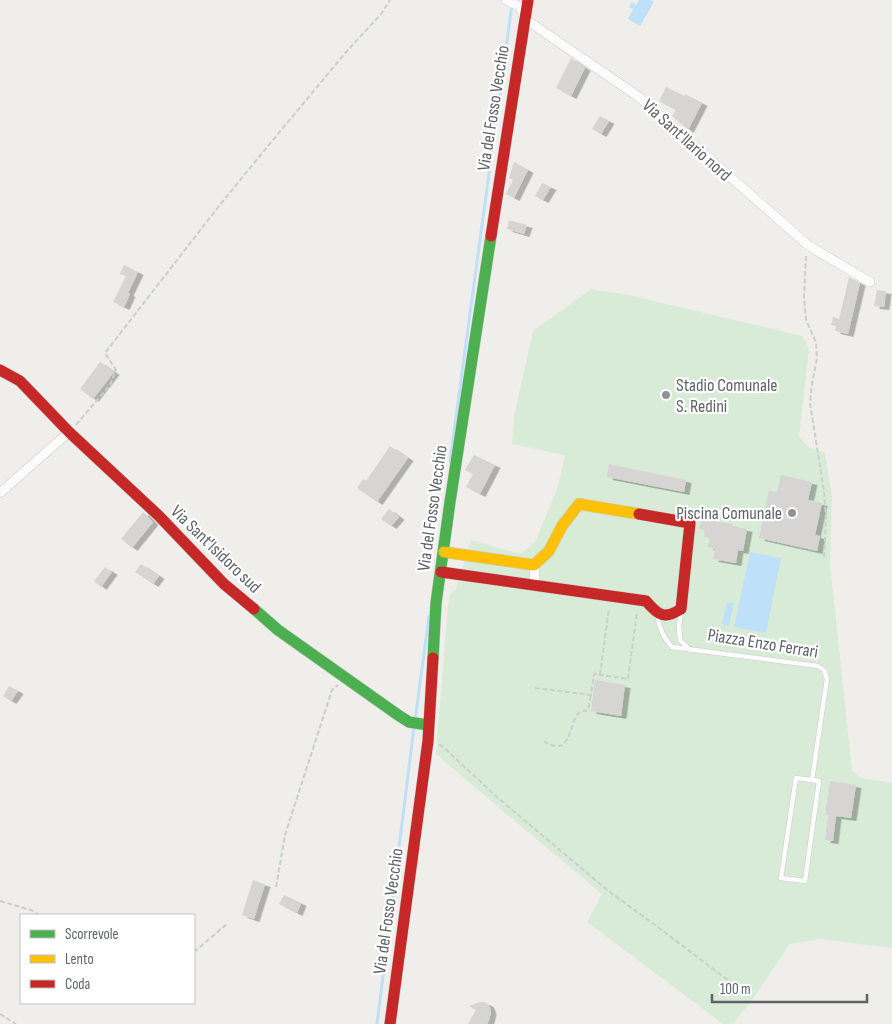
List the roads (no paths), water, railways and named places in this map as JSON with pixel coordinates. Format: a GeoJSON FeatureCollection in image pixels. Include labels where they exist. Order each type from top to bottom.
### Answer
{"type":"FeatureCollection","features":[{"type":"Feature","properties":{"kind":"street"},"geometry":{"type":"LineString","coordinates":[[506,0],[524,4]]}},
{"type":"Feature","properties":{"kind":"street","name":"Via del Fosso Vecchio"},"geometry":{"type":"LineString","coordinates":[[390,1024],[428,741],[419,724],[450,502],[525,19],[524,4]]}},
{"type":"Feature","properties":{"kind":"street","name":"Via Sant'Ilario nord"},"geometry":{"type":"LineString","coordinates":[[525,19],[638,97],[809,246],[870,282]]}},
{"type":"Feature","properties":{"kind":"street","name":"Via Sant'Isidoro sud"},"geometry":{"type":"LineString","coordinates":[[0,370],[20,381],[69,432],[159,516],[224,584],[278,630],[347,677],[398,715],[419,724]]}},
{"type":"Feature","properties":{"kind":"street"},"geometry":{"type":"LineString","coordinates":[[0,493],[69,432]]}},
{"type":"Feature","properties":{"kind":"street","name":"Piazza Enzo Ferrari"},"geometry":{"type":"LineString","coordinates":[[534,565],[549,551],[562,526],[580,504],[690,523],[681,609]]}},
{"type":"Feature","properties":{"kind":"street"},"geometry":{"type":"LineString","coordinates":[[444,552],[534,565],[535,584]]}},
{"type":"Feature","properties":{"kind":"street"},"geometry":{"type":"LineString","coordinates":[[441,572],[646,601],[656,612],[665,616],[675,614],[681,609]]}},
{"type":"Feature","properties":{"kind":"lane","name":"Piazza Enzo Ferrari"},"geometry":{"type":"LineString","coordinates":[[681,609],[678,626],[680,640],[690,650],[818,666],[824,670],[827,679],[812,780]]}},
{"type":"Feature","properties":{"kind":"lane"},"geometry":{"type":"LineString","coordinates":[[656,612],[666,642],[672,647],[690,650]]}},
{"type":"Feature","properties":{"kind":"lane","name":"Piazza Enzo Ferrari"},"geometry":{"type":"LineString","coordinates":[[796,778],[812,780],[819,781],[805,881],[781,878],[796,778]]}},
{"type":"Feature","properties":{"kind":"water"},"geometry":{"type":"Polygon","coordinates":[[[639,0],[651,0],[654,2],[640,26],[628,19],[633,9],[629,7],[632,2],[636,5],[639,0]]]}},
{"type":"Feature","properties":{"kind":"water"},"geometry":{"type":"Polygon","coordinates":[[[750,552],[781,558],[766,633],[734,627],[750,552]]]}},
{"type":"Feature","properties":{"kind":"water"},"geometry":{"type":"Polygon","coordinates":[[[727,602],[734,603],[729,626],[722,624],[727,602]]]}},
{"type":"Feature","properties":{"kind":"waterway"},"geometry":{"type":"LineString","coordinates":[[450,461],[512,4]]}},
{"type":"Feature","properties":{"kind":"waterway"},"geometry":{"type":"LineString","coordinates":[[415,721],[429,616]]}},
{"type":"Feature","properties":{"kind":"waterway"},"geometry":{"type":"LineString","coordinates":[[377,1024],[414,727]]}},
{"type":"Feature","properties":{"kind":"place","name":"Stadio Comunale S. Redini"},"geometry":{"type":"Point","coordinates":[666,395]}},
{"type":"Feature","properties":{"kind":"place","name":"Piscina Comunale"},"geometry":{"type":"Point","coordinates":[792,513]}}]}
